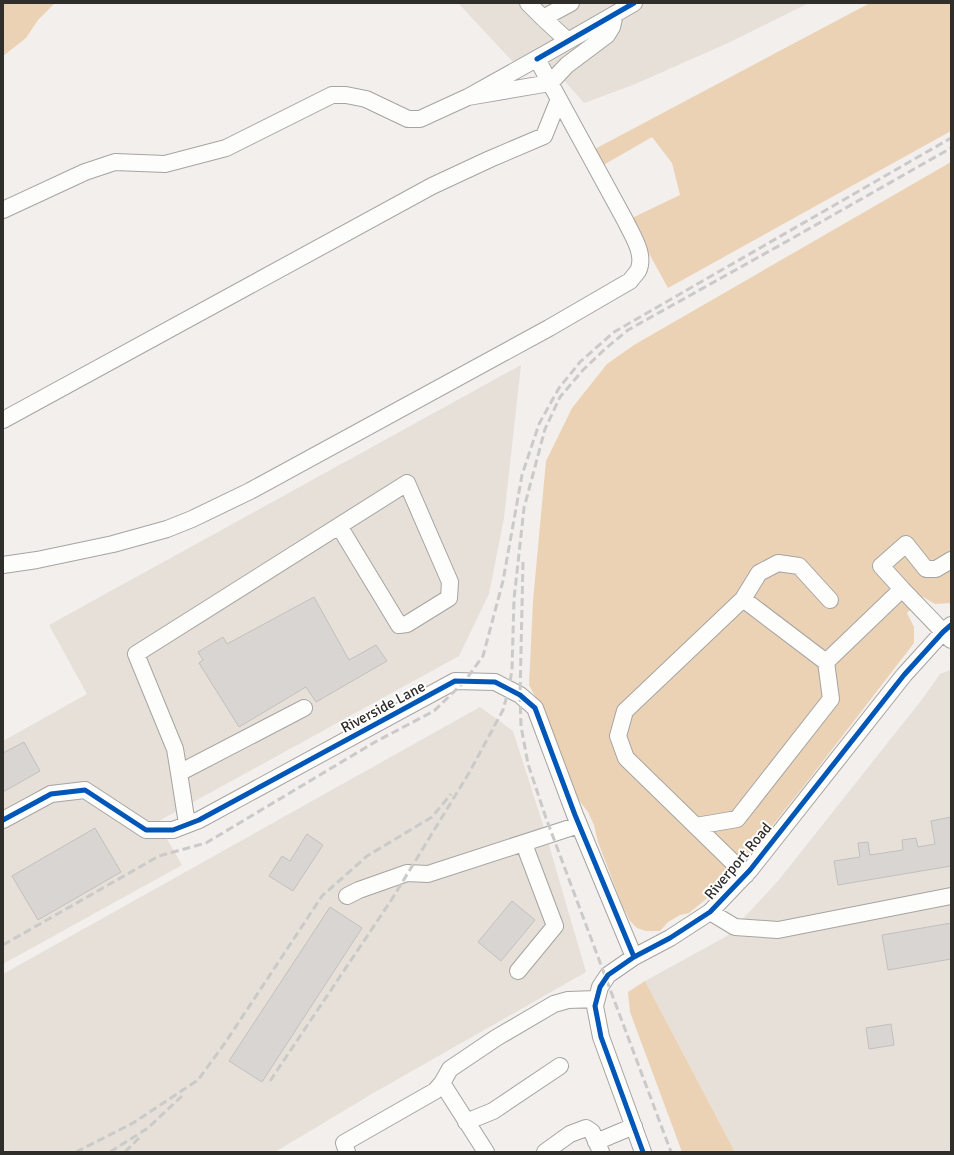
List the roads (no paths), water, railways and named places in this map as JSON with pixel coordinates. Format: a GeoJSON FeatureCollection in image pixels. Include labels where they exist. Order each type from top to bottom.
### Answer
{"type":"FeatureCollection","features":[{"type":"Feature","properties":{"kind":"street"},"geometry":{"type":"LineString","coordinates":[[528,3],[568,41]]}},
{"type":"Feature","properties":{"kind":"street"},"geometry":{"type":"LineString","coordinates":[[543,18],[571,3]]}},
{"type":"Feature","properties":{"kind":"street"},"geometry":{"type":"LineString","coordinates":[[3,210],[85,172],[115,162],[165,164],[226,148],[332,94],[366,99],[408,119],[420,119],[468,97],[634,3]]}},
{"type":"Feature","properties":{"kind":"street"},"geometry":{"type":"LineString","coordinates":[[468,97],[550,83],[567,65],[607,35],[612,27],[615,14]]}},
{"type":"Feature","properties":{"kind":"street"},"geometry":{"type":"LineString","coordinates":[[3,565],[37,560],[113,544],[167,529],[192,519],[250,490],[528,339],[630,281],[638,270],[640,258],[638,248],[626,222],[536,59]]}},
{"type":"Feature","properties":{"kind":"street"},"geometry":{"type":"LineString","coordinates":[[3,420],[432,186],[544,136],[559,99]]}},
{"type":"Feature","properties":{"kind":"street"},"geometry":{"type":"LineString","coordinates":[[187,824],[175,749],[136,654],[407,483],[450,582],[449,598],[407,624],[399,624],[339,526]]}},
{"type":"Feature","properties":{"kind":"street"},"geometry":{"type":"LineString","coordinates":[[948,632],[902,589],[881,566],[906,544],[926,569],[936,570],[951,560]]}},
{"type":"Feature","properties":{"kind":"street"},"geometry":{"type":"LineString","coordinates":[[746,875],[626,758],[618,736],[625,711],[743,599],[759,573],[778,563],[799,566],[830,600]]}},
{"type":"Feature","properties":{"kind":"street"},"geometry":{"type":"LineString","coordinates":[[826,662],[902,589]]}},
{"type":"Feature","properties":{"kind":"street"},"geometry":{"type":"LineString","coordinates":[[696,826],[737,818],[831,699],[826,662],[743,599]]}},
{"type":"Feature","properties":{"kind":"street","name":"Riverport Road"},"geometry":{"type":"LineString","coordinates":[[643,1152],[601,1037],[595,1006],[600,987],[606,977],[634,957],[670,938],[710,912],[746,875],[904,675],[948,632]]}},
{"type":"Feature","properties":{"kind":"street","name":"Riverside Lane"},"geometry":{"type":"LineString","coordinates":[[3,820],[51,794],[85,790],[146,830],[173,830],[199,820],[455,681],[495,682],[520,696],[535,708],[579,825],[634,957]]}},
{"type":"Feature","properties":{"kind":"street"},"geometry":{"type":"LineString","coordinates":[[179,773],[304,708]]}},
{"type":"Feature","properties":{"kind":"street"},"geometry":{"type":"LineString","coordinates":[[348,896],[359,890],[408,873],[428,874],[579,825]]}},
{"type":"Feature","properties":{"kind":"street"},"geometry":{"type":"LineString","coordinates":[[518,970],[555,926],[524,844]]}},
{"type":"Feature","properties":{"kind":"street"},"geometry":{"type":"LineString","coordinates":[[710,912],[735,927],[778,930],[951,896]]}},
{"type":"Feature","properties":{"kind":"street"},"geometry":{"type":"LineString","coordinates":[[347,1152],[344,1143],[435,1091],[442,1083],[450,1069],[496,1038],[554,1004],[568,1000],[597,999]]}},
{"type":"Feature","properties":{"kind":"street"},"geometry":{"type":"LineString","coordinates":[[466,1122],[493,1111],[560,1066]]}},
{"type":"Feature","properties":{"kind":"street"},"geometry":{"type":"LineString","coordinates":[[442,1083],[486,1152]]}},
{"type":"Feature","properties":{"kind":"street"},"geometry":{"type":"LineString","coordinates":[[545,1152],[570,1134],[586,1128],[592,1132],[599,1147],[634,1126]]}},
{"type":"Feature","properties":{"kind":"railway"},"geometry":{"type":"LineString","coordinates":[[3,945],[159,856],[206,843],[375,742],[434,711],[465,681],[483,656],[503,581],[522,475],[539,424],[559,388],[580,362],[614,332],[951,138]]}},
{"type":"Feature","properties":{"kind":"railway"},"geometry":{"type":"LineString","coordinates":[[270,1081],[392,899],[469,773],[503,710],[512,670],[514,599],[524,508],[545,429],[560,397],[583,370],[628,330],[951,148]]}},
{"type":"Feature","properties":{"kind":"railway"},"geometry":{"type":"LineString","coordinates":[[523,562],[520,695],[521,726],[528,764],[546,818],[671,1152]]}},
{"type":"Feature","properties":{"kind":"railway"},"geometry":{"type":"LineString","coordinates":[[76,1152],[133,1123],[198,1080],[225,1043],[322,896],[367,856],[432,817],[451,794]]}},
{"type":"Feature","properties":{"kind":"railway"},"geometry":{"type":"LineString","coordinates":[[110,1152],[148,1128],[182,1096]]}},
{"type":"Feature","properties":{"kind":"railway"},"geometry":{"type":"LineString","coordinates":[[125,1152],[139,1138]]}}]}
